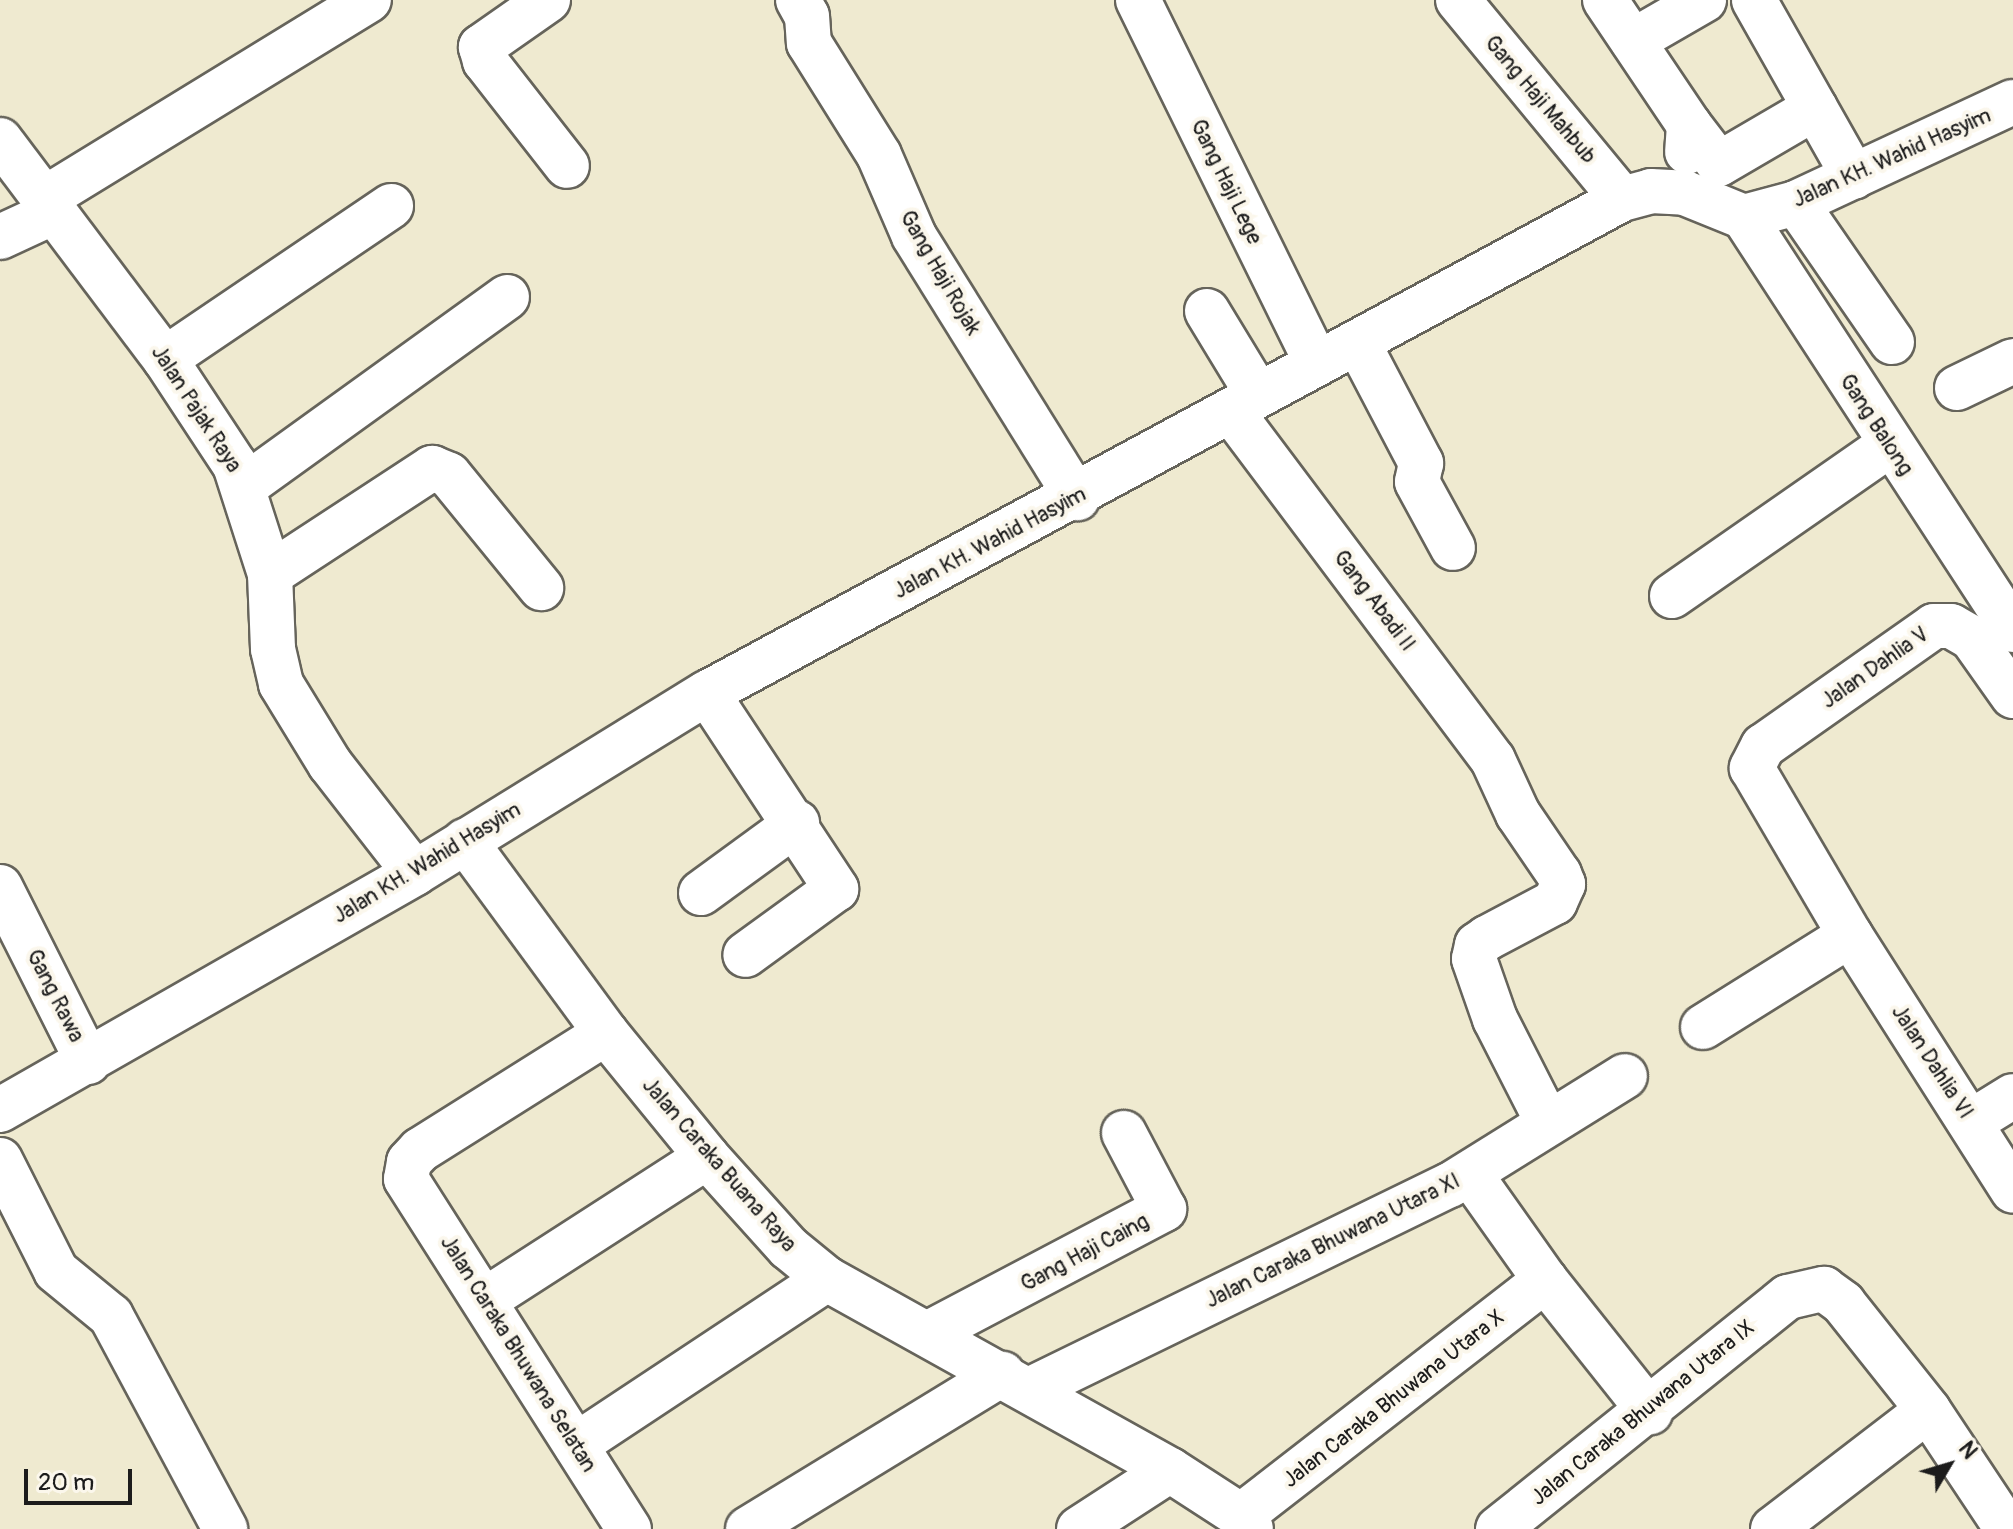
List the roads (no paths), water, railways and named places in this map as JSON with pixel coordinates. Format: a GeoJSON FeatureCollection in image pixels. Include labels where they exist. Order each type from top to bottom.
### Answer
{"type":"FeatureCollection","features":[{"type":"Feature","properties":{"kind":"street"},"geometry":{"type":"LineString","coordinates":[[0,237],[369,0]]}},
{"type":"Feature","properties":{"kind":"street"},"geometry":{"type":"LineString","coordinates":[[548,0],[481,47],[482,54],[567,166]]}},
{"type":"Feature","properties":{"kind":"street","name":"Gang Haji Lege"},"geometry":{"type":"LineString","coordinates":[[1138,0],[1316,362]]}},
{"type":"Feature","properties":{"kind":"street","name":"Gang Haji Mahbub"},"geometry":{"type":"LineString","coordinates":[[1458,0],[1622,199]]}},
{"type":"Feature","properties":{"kind":"street"},"geometry":{"type":"LineString","coordinates":[[1605,0],[1719,164],[1815,108]]}},
{"type":"Feature","properties":{"kind":"street"},"geometry":{"type":"LineString","coordinates":[[1633,41],[1704,0]]}},
{"type":"Feature","properties":{"kind":"street"},"geometry":{"type":"LineString","coordinates":[[1754,0],[1854,177]]}},
{"type":"Feature","properties":{"kind":"street","name":"Gang Haji Rojak"},"geometry":{"type":"LineString","coordinates":[[812,5],[809,43],[879,155],[914,236],[1077,498]]}},
{"type":"Feature","properties":{"kind":"street","name":"Jalan KH. Wahid Hasyim"},"geometry":{"type":"LineString","coordinates":[[0,1110],[415,873],[707,693],[1077,498],[1316,362],[1358,343],[1622,199],[1651,191],[1685,193],[1744,217],[1796,203],[2013,102]]}},
{"type":"Feature","properties":{"kind":"street"},"geometry":{"type":"LineString","coordinates":[[1685,193],[1689,125]]}},
{"type":"Feature","properties":{"kind":"street","name":"Jalan Pajak Raya"},"geometry":{"type":"LineString","coordinates":[[0,140],[165,359],[245,486],[270,574],[273,649],[281,684],[330,764],[415,873]]}},
{"type":"Feature","properties":{"kind":"street"},"geometry":{"type":"LineString","coordinates":[[1796,203],[1892,342]]}},
{"type":"Feature","properties":{"kind":"street"},"geometry":{"type":"LineString","coordinates":[[165,359],[391,206]]}},
{"type":"Feature","properties":{"kind":"street","name":"Gang Balong"},"geometry":{"type":"LineString","coordinates":[[1744,217],[1888,446],[2013,630]]}},
{"type":"Feature","properties":{"kind":"street"},"geometry":{"type":"LineString","coordinates":[[245,486],[507,297]]}},
{"type":"Feature","properties":{"kind":"street","name":"Gang Abadi II"},"geometry":{"type":"LineString","coordinates":[[1207,311],[1244,403],[1493,760],[1508,795],[1563,884],[1555,902],[1477,945],[1474,959],[1495,1019],[1548,1123]]}},
{"type":"Feature","properties":{"kind":"street"},"geometry":{"type":"LineString","coordinates":[[1358,343],[1421,463],[1417,482],[1453,548]]}},
{"type":"Feature","properties":{"kind":"street"},"geometry":{"type":"LineString","coordinates":[[1957,388],[2013,361]]}},
{"type":"Feature","properties":{"kind":"street"},"geometry":{"type":"LineString","coordinates":[[1672,596],[1888,446]]}},
{"type":"Feature","properties":{"kind":"street"},"geometry":{"type":"LineString","coordinates":[[270,574],[421,470],[432,468],[449,475],[541,588]]}},
{"type":"Feature","properties":{"kind":"street","name":"Jalan Dahlia V"},"geometry":{"type":"LineString","coordinates":[[1763,746],[1934,626],[1951,626],[1972,638],[2013,696]]}},
{"type":"Feature","properties":{"kind":"street"},"geometry":{"type":"LineString","coordinates":[[707,693],[797,823],[836,889],[745,955]]}},
{"type":"Feature","properties":{"kind":"street","name":"Jalan Dahlia VI"},"geometry":{"type":"LineString","coordinates":[[1763,746],[1752,768],[1756,780],[1850,935],[2013,1191]]}},
{"type":"Feature","properties":{"kind":"street"},"geometry":{"type":"LineString","coordinates":[[701,893],[797,823]]}},
{"type":"Feature","properties":{"kind":"street","name":"Jalan Caraka Buana Raya"},"geometry":{"type":"LineString","coordinates":[[465,841],[606,1033],[707,1157],[789,1248],[827,1279],[1017,1381],[1170,1470],[1246,1522]]}},
{"type":"Feature","properties":{"kind":"street","name":"Gang Rawa"},"geometry":{"type":"LineString","coordinates":[[0,887],[88,1062]]}},
{"type":"Feature","properties":{"kind":"street"},"geometry":{"type":"LineString","coordinates":[[1703,1027],[1850,935]]}},
{"type":"Feature","properties":{"kind":"street","name":"Jalan Caraka Bhuwana Selatan"},"geometry":{"type":"LineString","coordinates":[[606,1033],[420,1150],[409,1162],[406,1179],[629,1529]]}},
{"type":"Feature","properties":{"kind":"street","name":"Jalan Caraka Bhuwana Utara XI"},"geometry":{"type":"LineString","coordinates":[[748,1529],[1017,1381],[1470,1174],[1625,1076]]}},
{"type":"Feature","properties":{"kind":"street"},"geometry":{"type":"LineString","coordinates":[[1971,1122],[2013,1096]]}},
{"type":"Feature","properties":{"kind":"street","name":"Gang Haji Caing"},"geometry":{"type":"LineString","coordinates":[[929,1333],[1164,1209],[1124,1133]]}},
{"type":"Feature","properties":{"kind":"street"},"geometry":{"type":"LineString","coordinates":[[485,1300],[707,1157]]}},
{"type":"Feature","properties":{"kind":"street"},"geometry":{"type":"LineString","coordinates":[[0,1160],[56,1271],[111,1316],[225,1529]]}},
{"type":"Feature","properties":{"kind":"street"},"geometry":{"type":"LineString","coordinates":[[1470,1174],[1545,1280],[1650,1412]]}},
{"type":"Feature","properties":{"kind":"street"},"geometry":{"type":"LineString","coordinates":[[576,1445],[827,1279]]}},
{"type":"Feature","properties":{"kind":"street","name":"Jalan Caraka Bhuwana Utara X"},"geometry":{"type":"LineString","coordinates":[[1246,1522],[1545,1280]]}},
{"type":"Feature","properties":{"kind":"street","name":"Jalan Caraka Bhuwana Utara IX"},"geometry":{"type":"LineString","coordinates":[[1498,1529],[1650,1412],[1788,1297],[1824,1289],[1843,1303],[1928,1410]]}},
{"type":"Feature","properties":{"kind":"street"},"geometry":{"type":"LineString","coordinates":[[1773,1529],[1928,1410],[2007,1529]]}},
{"type":"Feature","properties":{"kind":"street"},"geometry":{"type":"LineString","coordinates":[[1079,1529],[1170,1470]]}}]}
